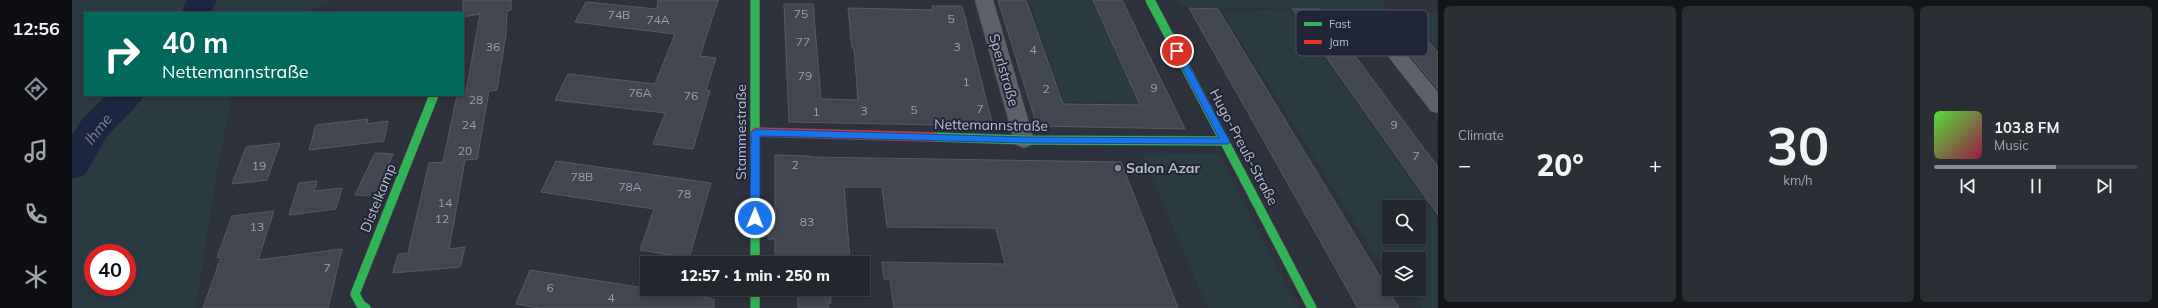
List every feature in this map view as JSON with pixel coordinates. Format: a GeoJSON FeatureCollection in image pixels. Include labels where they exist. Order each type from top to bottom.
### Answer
{"type":"FeatureCollection","features":[{"type":"Feature","properties":{"kind":"street","name":"Stammestraße"},"geometry":{"type":"LineString","coordinates":[[755,0],[755,256]]}},
{"type":"Feature","properties":{"kind":"street","name":"Sperlstraße"},"geometry":{"type":"LineString","coordinates":[[984,0],[1024,140]]}},
{"type":"Feature","properties":{"kind":"street","name":"Hugo-Preuß-Straße"},"geometry":{"type":"LineString","coordinates":[[1150,0],[1312,308]]}},
{"type":"Feature","properties":{"kind":"street"},"geometry":{"type":"LineString","coordinates":[[1398,56],[1438,106]]}},
{"type":"Feature","properties":{"kind":"street","name":"Distelkamp"},"geometry":{"type":"LineString","coordinates":[[366,308],[361,305],[355,294],[434,96]]}},
{"type":"Feature","properties":{"kind":"street","name":"Nettemannstraße"},"geometry":{"type":"LineString","coordinates":[[756,132],[1024,140],[1225,142]]}},
{"type":"Feature","properties":{"kind":"street"},"geometry":{"type":"LineString","coordinates":[[755,296],[755,308]]}},
{"type":"Feature","properties":{"kind":"shaded area"},"geometry":{"type":"Polygon","coordinates":[[[72,0],[334,0],[307,12],[84,12],[84,96],[232,96],[216,178],[196,308],[72,308],[72,0]]]}},
{"type":"Feature","properties":{"kind":"shaded area"},"geometry":{"type":"Polygon","coordinates":[[[1029,0],[1092,0],[1138,104],[1064,102],[1029,0]]]}},
{"type":"Feature","properties":{"kind":"shaded area"},"geometry":{"type":"Polygon","coordinates":[[[1176,0],[1381,0],[1390,10],[1180,7],[1176,0]]]}},
{"type":"Feature","properties":{"kind":"shaded area"},"geometry":{"type":"Polygon","coordinates":[[[1290,10],[1296,18],[1296,56],[1323,56],[1425,200],[1382,200],[1382,244],[1426,244],[1426,202],[1438,219],[1438,308],[1422,308],[1414,296],[1426,296],[1426,252],[1382,252],[1382,266],[1222,11],[1290,10]]]}},
{"type":"Feature","properties":{"kind":"shaded area"},"geometry":{"type":"Polygon","coordinates":[[[1428,13],[1438,13],[1438,49],[1428,38],[1428,13]]]}},
{"type":"Feature","properties":{"kind":"shaded area"},"geometry":{"type":"Polygon","coordinates":[[[1141,153],[1219,154],[1298,308],[1208,308],[1141,153]]]}},
{"type":"Feature","properties":{"kind":"building"},"geometry":{"type":"Polygon","coordinates":[[[463,0],[511,0],[511,10],[507,11],[506,34],[497,90],[489,91],[477,159],[465,160],[449,249],[465,247],[460,267],[393,273],[398,254],[408,253],[429,163],[443,162],[457,96],[464,96],[464,92],[466,92],[480,14],[464,17],[463,0]]]}},
{"type":"Feature","properties":{"kind":"building"},"geometry":{"type":"Polygon","coordinates":[[[658,0],[718,0],[700,56],[716,58],[706,90],[710,91],[693,149],[653,144],[665,113],[555,100],[568,74],[655,84],[675,34],[575,22],[586,2],[657,9],[658,0]]]}},
{"type":"Feature","properties":{"kind":"building"},"geometry":{"type":"Polygon","coordinates":[[[998,0],[1026,0],[1063,104],[1140,105],[1093,0],[1122,0],[1185,129],[1037,126],[998,0]]]}},
{"type":"Feature","properties":{"kind":"building"},"geometry":{"type":"Polygon","coordinates":[[[784,4],[813,4],[821,99],[858,100],[854,48],[852,48],[848,8],[933,10],[932,6],[962,6],[993,126],[789,122],[784,4]]]}},
{"type":"Feature","properties":{"kind":"building"},"geometry":{"type":"Polygon","coordinates":[[[1189,8],[1218,9],[1382,280],[1382,296],[1392,296],[1399,308],[1358,308],[1189,8]]]}},
{"type":"Feature","properties":{"kind":"building"},"geometry":{"type":"Polygon","coordinates":[[[1292,9],[1321,10],[1296,10],[1296,15],[1292,9]]]}},
{"type":"Feature","properties":{"kind":"building"},"geometry":{"type":"Polygon","coordinates":[[[1428,41],[1438,52],[1438,89],[1410,56],[1428,56],[1428,41]]]}},
{"type":"Feature","properties":{"kind":"building"},"geometry":{"type":"Polygon","coordinates":[[[1325,56],[1355,56],[1438,167],[1438,215],[1325,56]]]}},
{"type":"Feature","properties":{"kind":"building"},"geometry":{"type":"Polygon","coordinates":[[[368,119],[367,124],[388,121],[384,141],[309,150],[316,125],[368,119]]]}},
{"type":"Feature","properties":{"kind":"building"},"geometry":{"type":"Polygon","coordinates":[[[280,143],[267,180],[232,184],[246,147],[280,143]]]}},
{"type":"Feature","properties":{"kind":"building"},"geometry":{"type":"Polygon","coordinates":[[[375,153],[393,154],[375,196],[355,195],[375,153]]]}},
{"type":"Feature","properties":{"kind":"building"},"geometry":{"type":"Polygon","coordinates":[[[775,155],[809,157],[1121,162],[1178,308],[894,308],[890,279],[884,279],[882,262],[1005,264],[996,228],[887,227],[882,187],[844,187],[850,256],[775,256],[775,239],[768,239],[768,214],[775,214],[775,155]]]}},
{"type":"Feature","properties":{"kind":"building"},"geometry":{"type":"Polygon","coordinates":[[[556,161],[711,183],[690,256],[677,256],[640,250],[654,209],[541,192],[556,161]]]}},
{"type":"Feature","properties":{"kind":"building"},"geometry":{"type":"Polygon","coordinates":[[[317,181],[314,191],[342,188],[336,209],[289,215],[299,183],[317,181]]]}},
{"type":"Feature","properties":{"kind":"building"},"geometry":{"type":"Polygon","coordinates":[[[274,211],[258,260],[342,249],[328,308],[203,308],[221,257],[217,258],[232,216],[274,211]]]}},
{"type":"Feature","properties":{"kind":"building"},"geometry":{"type":"Polygon","coordinates":[[[530,270],[640,287],[640,296],[695,296],[714,299],[714,308],[539,308],[516,304],[530,270]]]}},
{"type":"Feature","properties":{"kind":"building"},"geometry":{"type":"Polygon","coordinates":[[[798,296],[830,296],[831,303],[828,303],[829,308],[798,308],[798,296]]]}},
{"type":"Feature","properties":{"kind":"waterway","name":"Ihme"},"geometry":{"type":"LineString","coordinates":[[196,12],[202,0]]}},
{"type":"Feature","properties":{"kind":"waterway","name":"Ihme"},"geometry":{"type":"LineString","coordinates":[[72,165],[95,127],[126,96]]}},
{"type":"Feature","properties":{"kind":"traffic: fast"},"geometry":{"type":"LineString","coordinates":[[755,0],[755,256]]}},
{"type":"Feature","properties":{"kind":"traffic: fast"},"geometry":{"type":"LineString","coordinates":[[1150,0],[1312,308]]}},
{"type":"Feature","properties":{"kind":"traffic: fast"},"geometry":{"type":"LineString","coordinates":[[366,308],[361,305],[355,294],[434,96]]}},
{"type":"Feature","properties":{"kind":"traffic: fast"},"geometry":{"type":"LineString","coordinates":[[934,137],[1024,140],[1225,141]]}},
{"type":"Feature","properties":{"kind":"traffic: fast"},"geometry":{"type":"LineString","coordinates":[[755,296],[755,308]]}},
{"type":"Feature","properties":{"kind":"traffic: jam"},"geometry":{"type":"LineString","coordinates":[[756,132],[934,137]]}},
{"type":"Feature","properties":{"kind":"place","name":"Salon Azar"},"geometry":{"type":"Point","coordinates":[1118,168]}},
{"type":"Feature","properties":{"kind":"route"},"geometry":{"type":"LineString","coordinates":[[755,218],[756,132],[1024,140],[1225,142],[1177,51]]}}]}
